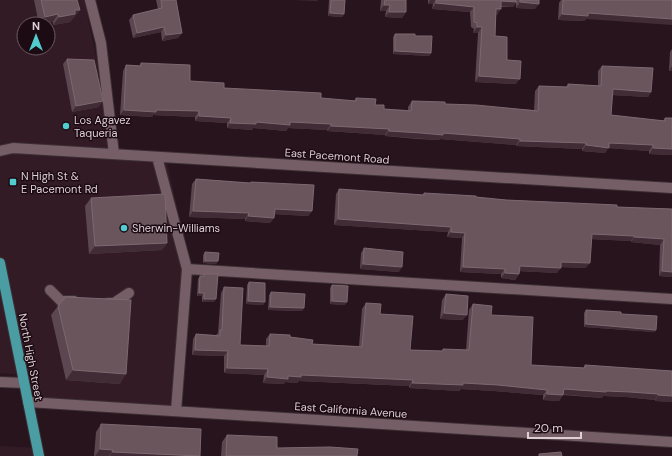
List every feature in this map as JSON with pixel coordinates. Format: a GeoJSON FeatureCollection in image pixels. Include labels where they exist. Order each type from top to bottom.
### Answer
{"type":"FeatureCollection","features":[{"type":"Feature","properties":{"kind":"main road","name":"North High Street"},"geometry":{"type":"LineString","coordinates":[[0,263],[39,456]]}},
{"type":"Feature","properties":{"kind":"street"},"geometry":{"type":"LineString","coordinates":[[90,0],[101,43],[114,154]]}},
{"type":"Feature","properties":{"kind":"street","name":"East Pacemont Road"},"geometry":{"type":"LineString","coordinates":[[0,150],[13,148],[672,188]]}},
{"type":"Feature","properties":{"kind":"street"},"geometry":{"type":"LineString","coordinates":[[157,157],[187,269],[176,411]]}},
{"type":"Feature","properties":{"kind":"street"},"geometry":{"type":"LineString","coordinates":[[187,269],[672,299]]}},
{"type":"Feature","properties":{"kind":"street"},"geometry":{"type":"LineString","coordinates":[[50,290],[61,300],[84,302]]}},
{"type":"Feature","properties":{"kind":"street"},"geometry":{"type":"LineString","coordinates":[[99,302],[114,303],[129,293]]}},
{"type":"Feature","properties":{"kind":"street"},"geometry":{"type":"LineString","coordinates":[[0,382],[24,383]]}},
{"type":"Feature","properties":{"kind":"street","name":"East California Avenue"},"geometry":{"type":"LineString","coordinates":[[28,402],[672,442]]}},
{"type":"Feature","properties":{"kind":"shaded area"},"geometry":{"type":"Polygon","coordinates":[[[0,0],[84,0],[116,151],[165,154],[190,265],[178,410],[29,402],[24,375],[0,373],[0,0]]]}},
{"type":"Feature","properties":{"kind":"shaded area"},"geometry":{"type":"Polygon","coordinates":[[[0,446],[38,448],[39,456],[0,456],[0,446]]]}},
{"type":"Feature","properties":{"kind":"building"},"geometry":{"type":"Polygon","coordinates":[[[41,0],[77,0],[80,10],[75,10],[75,14],[59,17],[58,14],[45,16],[41,0]]]}},
{"type":"Feature","properties":{"kind":"building"},"geometry":{"type":"Polygon","coordinates":[[[161,0],[176,0],[182,33],[166,35],[164,27],[137,33],[133,15],[162,8],[161,0]]]}},
{"type":"Feature","properties":{"kind":"building"},"geometry":{"type":"Polygon","coordinates":[[[331,0],[345,0],[344,14],[330,13],[331,0]]]}},
{"type":"Feature","properties":{"kind":"building"},"geometry":{"type":"Polygon","coordinates":[[[385,0],[406,0],[406,12],[389,12],[390,5],[384,5],[385,0]]]}},
{"type":"Feature","properties":{"kind":"building"},"geometry":{"type":"Polygon","coordinates":[[[436,0],[515,0],[517,2],[501,1],[501,9],[496,9],[495,36],[507,37],[507,60],[521,61],[520,79],[479,76],[482,27],[477,27],[477,23],[474,22],[474,7],[436,3],[436,0]]]}},
{"type":"Feature","properties":{"kind":"building"},"geometry":{"type":"Polygon","coordinates":[[[520,0],[539,0],[539,4],[520,2],[520,0]]]}},
{"type":"Feature","properties":{"kind":"building"},"geometry":{"type":"Polygon","coordinates":[[[563,0],[672,0],[672,19],[588,13],[588,16],[562,14],[563,0]]]}},
{"type":"Feature","properties":{"kind":"building"},"geometry":{"type":"Polygon","coordinates":[[[395,34],[432,36],[431,53],[395,51],[395,34]]]}},
{"type":"Feature","properties":{"kind":"building"},"geometry":{"type":"Polygon","coordinates":[[[67,59],[94,60],[103,101],[76,106],[67,59]]]}},
{"type":"Feature","properties":{"kind":"building"},"geometry":{"type":"Polygon","coordinates":[[[141,63],[190,65],[190,81],[224,83],[224,88],[321,93],[321,98],[356,101],[356,98],[376,99],[375,105],[384,105],[384,109],[411,111],[412,101],[445,102],[445,104],[476,105],[538,111],[539,86],[568,87],[568,84],[601,86],[602,66],[653,68],[651,92],[613,89],[611,115],[665,121],[665,118],[672,118],[672,149],[653,148],[653,145],[609,143],[609,148],[586,145],[586,143],[520,141],[520,139],[443,133],[443,135],[389,131],[389,129],[331,126],[331,124],[290,122],[290,125],[256,122],[256,124],[230,123],[231,118],[199,116],[199,111],[156,110],[156,112],[124,110],[126,65],[141,66],[141,63]]]}},
{"type":"Feature","properties":{"kind":"building"},"geometry":{"type":"Polygon","coordinates":[[[196,179],[250,183],[314,185],[312,211],[275,209],[274,218],[248,216],[249,213],[193,211],[196,179]]]}},
{"type":"Feature","properties":{"kind":"building"},"geometry":{"type":"Polygon","coordinates":[[[339,189],[424,195],[424,193],[476,196],[506,200],[617,205],[617,207],[672,209],[672,272],[662,271],[664,239],[592,234],[590,263],[561,262],[561,268],[520,266],[519,274],[505,273],[505,269],[463,267],[465,233],[451,232],[451,227],[338,219],[339,189]]]}},
{"type":"Feature","properties":{"kind":"building","name":"Sherwin-Williams"},"geometry":{"type":"Polygon","coordinates":[[[165,194],[167,243],[95,246],[91,198],[165,194]]]}},
{"type":"Feature","properties":{"kind":"building"},"geometry":{"type":"Polygon","coordinates":[[[364,248],[403,252],[402,267],[363,264],[364,248]]]}},
{"type":"Feature","properties":{"kind":"building"},"geometry":{"type":"Polygon","coordinates":[[[205,252],[219,253],[218,261],[205,261],[205,252]]]}},
{"type":"Feature","properties":{"kind":"building"},"geometry":{"type":"Polygon","coordinates":[[[204,274],[218,274],[216,299],[204,299],[204,293],[199,293],[200,276],[204,276],[204,274]]]}},
{"type":"Feature","properties":{"kind":"building"},"geometry":{"type":"Polygon","coordinates":[[[249,282],[265,283],[265,302],[248,301],[249,282]]]}},
{"type":"Feature","properties":{"kind":"building"},"geometry":{"type":"Polygon","coordinates":[[[332,285],[348,286],[347,302],[332,301],[332,285]]]}},
{"type":"Feature","properties":{"kind":"building"},"geometry":{"type":"Polygon","coordinates":[[[224,287],[243,288],[240,345],[269,346],[270,334],[290,335],[290,337],[313,340],[312,344],[362,347],[366,303],[381,304],[380,314],[413,316],[410,350],[469,350],[473,304],[492,306],[491,315],[533,317],[531,365],[585,368],[585,365],[672,371],[672,396],[630,392],[564,389],[563,395],[547,394],[547,390],[498,385],[412,383],[413,380],[301,375],[301,377],[288,376],[288,379],[267,377],[268,369],[227,368],[228,351],[195,350],[196,334],[220,336],[220,330],[222,330],[224,287]]]}},
{"type":"Feature","properties":{"kind":"building"},"geometry":{"type":"Polygon","coordinates":[[[271,292],[305,294],[304,308],[270,307],[271,292]]]}},
{"type":"Feature","properties":{"kind":"building"},"geometry":{"type":"Polygon","coordinates":[[[446,294],[468,296],[467,315],[444,313],[446,294]]]}},
{"type":"Feature","properties":{"kind":"building"},"geometry":{"type":"Polygon","coordinates":[[[66,297],[131,300],[126,374],[73,370],[58,306],[66,297]]]}},
{"type":"Feature","properties":{"kind":"building"},"geometry":{"type":"Polygon","coordinates":[[[586,310],[657,316],[656,330],[586,324],[586,310]]]}},
{"type":"Feature","properties":{"kind":"building"},"geometry":{"type":"Polygon","coordinates":[[[101,424],[201,429],[200,456],[112,452],[113,450],[100,449],[101,424]]]}},
{"type":"Feature","properties":{"kind":"building"},"geometry":{"type":"Polygon","coordinates":[[[227,435],[277,437],[277,448],[330,447],[358,449],[357,456],[226,456],[227,435]]]}},
{"type":"Feature","properties":{"kind":"building"},"geometry":{"type":"Polygon","coordinates":[[[561,452],[562,456],[539,456],[539,454],[561,452]]]}},
{"type":"Feature","properties":{"kind":"place","name":"Los Agavez Taqueria"},"geometry":{"type":"Point","coordinates":[66,126]}},
{"type":"Feature","properties":{"kind":"place","name":"N High St & E Pacemont Rd"},"geometry":{"type":"Point","coordinates":[13,182]}},
{"type":"Feature","properties":{"kind":"place","name":"Sherwin-Williams"},"geometry":{"type":"Point","coordinates":[124,228]}}]}
